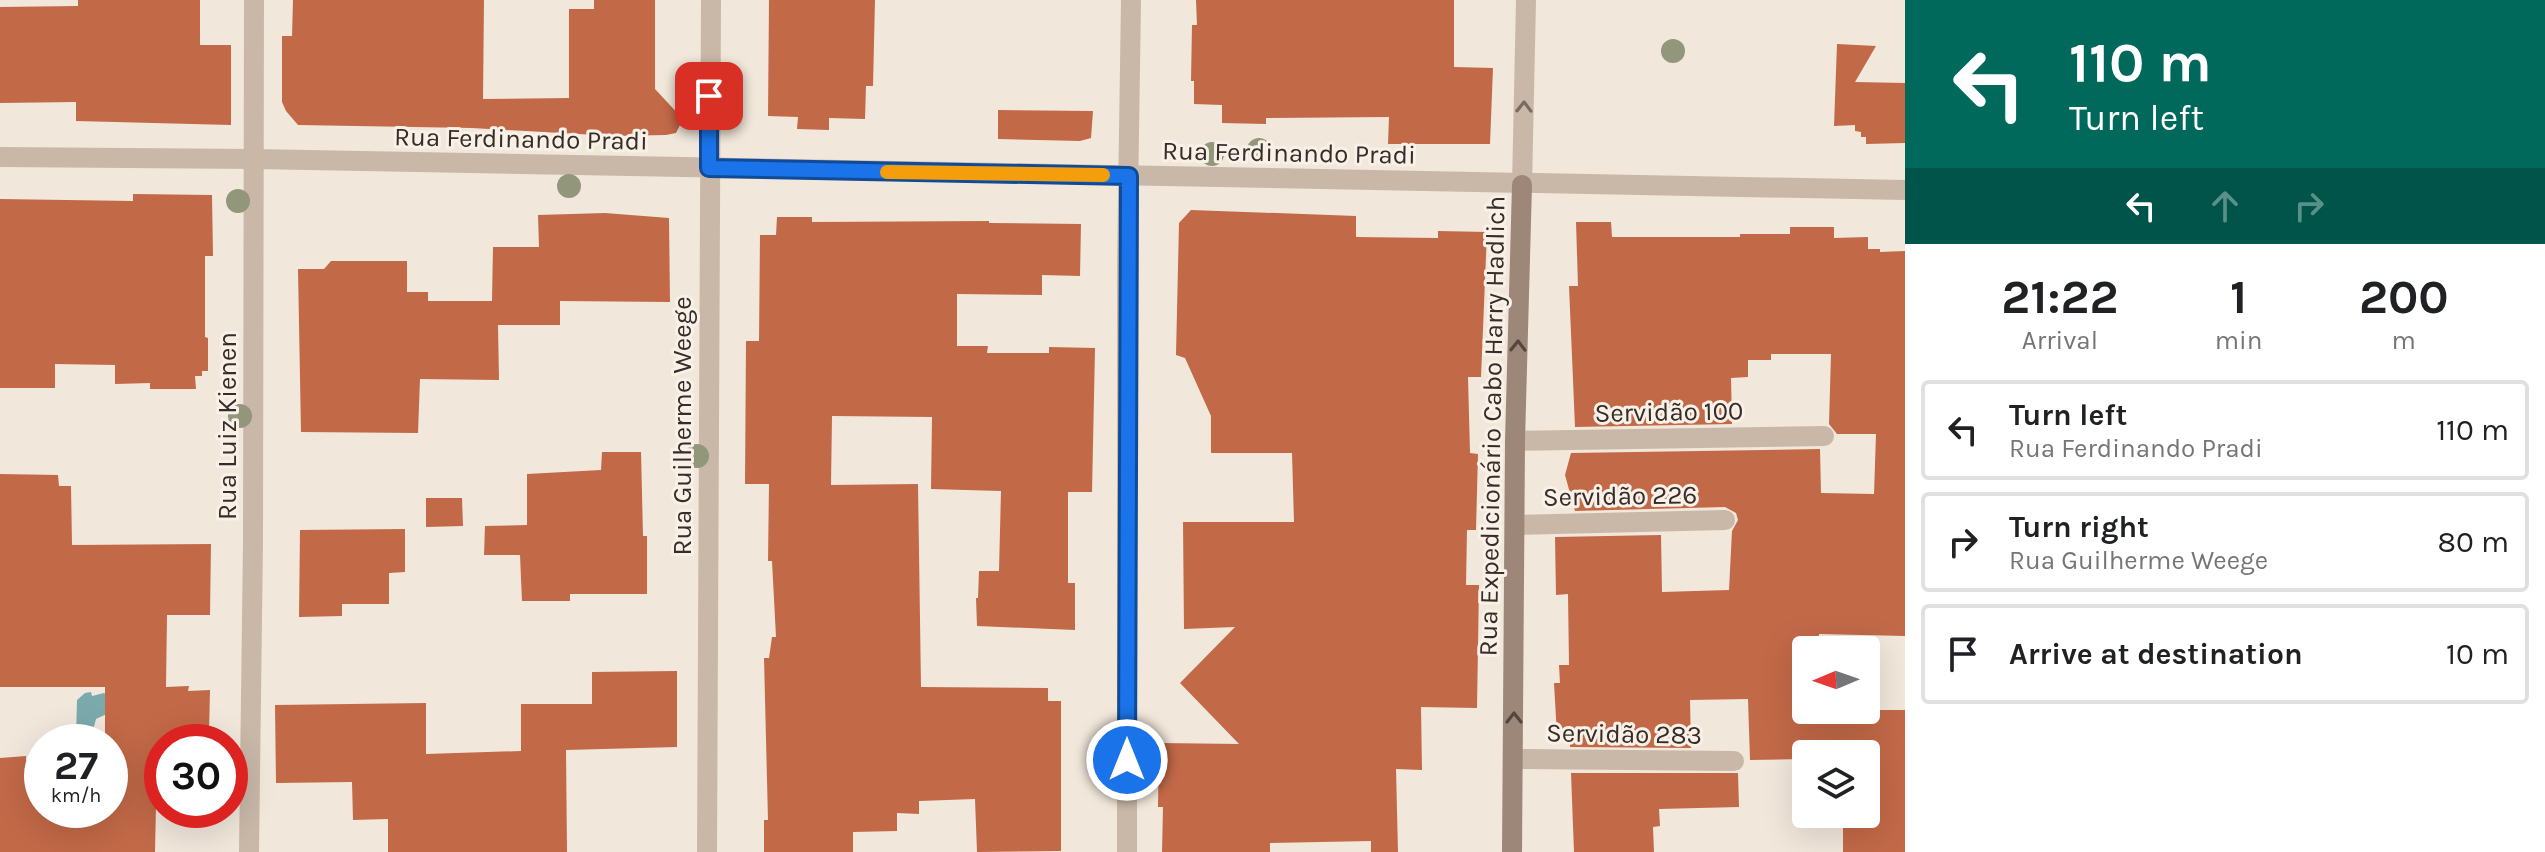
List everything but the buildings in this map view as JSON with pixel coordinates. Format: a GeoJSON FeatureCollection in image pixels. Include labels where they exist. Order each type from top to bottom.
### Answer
{"type":"FeatureCollection","features":[{"type":"Feature","properties":{"kind":"street","name":"Rua Luiz Kienen"},"geometry":{"type":"LineString","coordinates":[[249,852],[254,0]]}},
{"type":"Feature","properties":{"kind":"street","name":"Rua Guilherme Weege"},"geometry":{"type":"LineString","coordinates":[[707,852],[711,0]]}},
{"type":"Feature","properties":{"kind":"street"},"geometry":{"type":"LineString","coordinates":[[1127,852],[1131,0]]}},
{"type":"Feature","properties":{"kind":"street","name":"Rua Expedicionário Cabo Harry Hadlich"},"geometry":{"type":"LineString","coordinates":[[1512,852],[1515,441],[1526,0]]}},
{"type":"Feature","properties":{"kind":"street","name":"Rua Ferdinando Pradi"},"geometry":{"type":"LineString","coordinates":[[0,157],[1905,190]]}},
{"type":"Feature","properties":{"kind":"street","name":"Servidão 100"},"geometry":{"type":"LineString","coordinates":[[1515,441],[1824,436]]}},
{"type":"Feature","properties":{"kind":"street","name":"Servidão 226"},"geometry":{"type":"LineString","coordinates":[[1516,525],[1725,520]]}},
{"type":"Feature","properties":{"kind":"street","name":"Servidão 283"},"geometry":{"type":"LineString","coordinates":[[1513,759],[1734,761]]}},
{"type":"Feature","properties":{"kind":"water"},"geometry":{"type":"Polygon","coordinates":[[[91,692],[92,696],[104,693],[112,700],[111,712],[96,719],[95,724],[76,724],[77,700],[91,692]]]}},
{"type":"Feature","properties":{"kind":"slow traffic"},"geometry":{"type":"LineString","coordinates":[[887,172],[1103,175]]}},
{"type":"Feature","properties":{"kind":"route"},"geometry":{"type":"LineString","coordinates":[[709,96],[709,168],[1129,176],[1127,760]]}}]}
